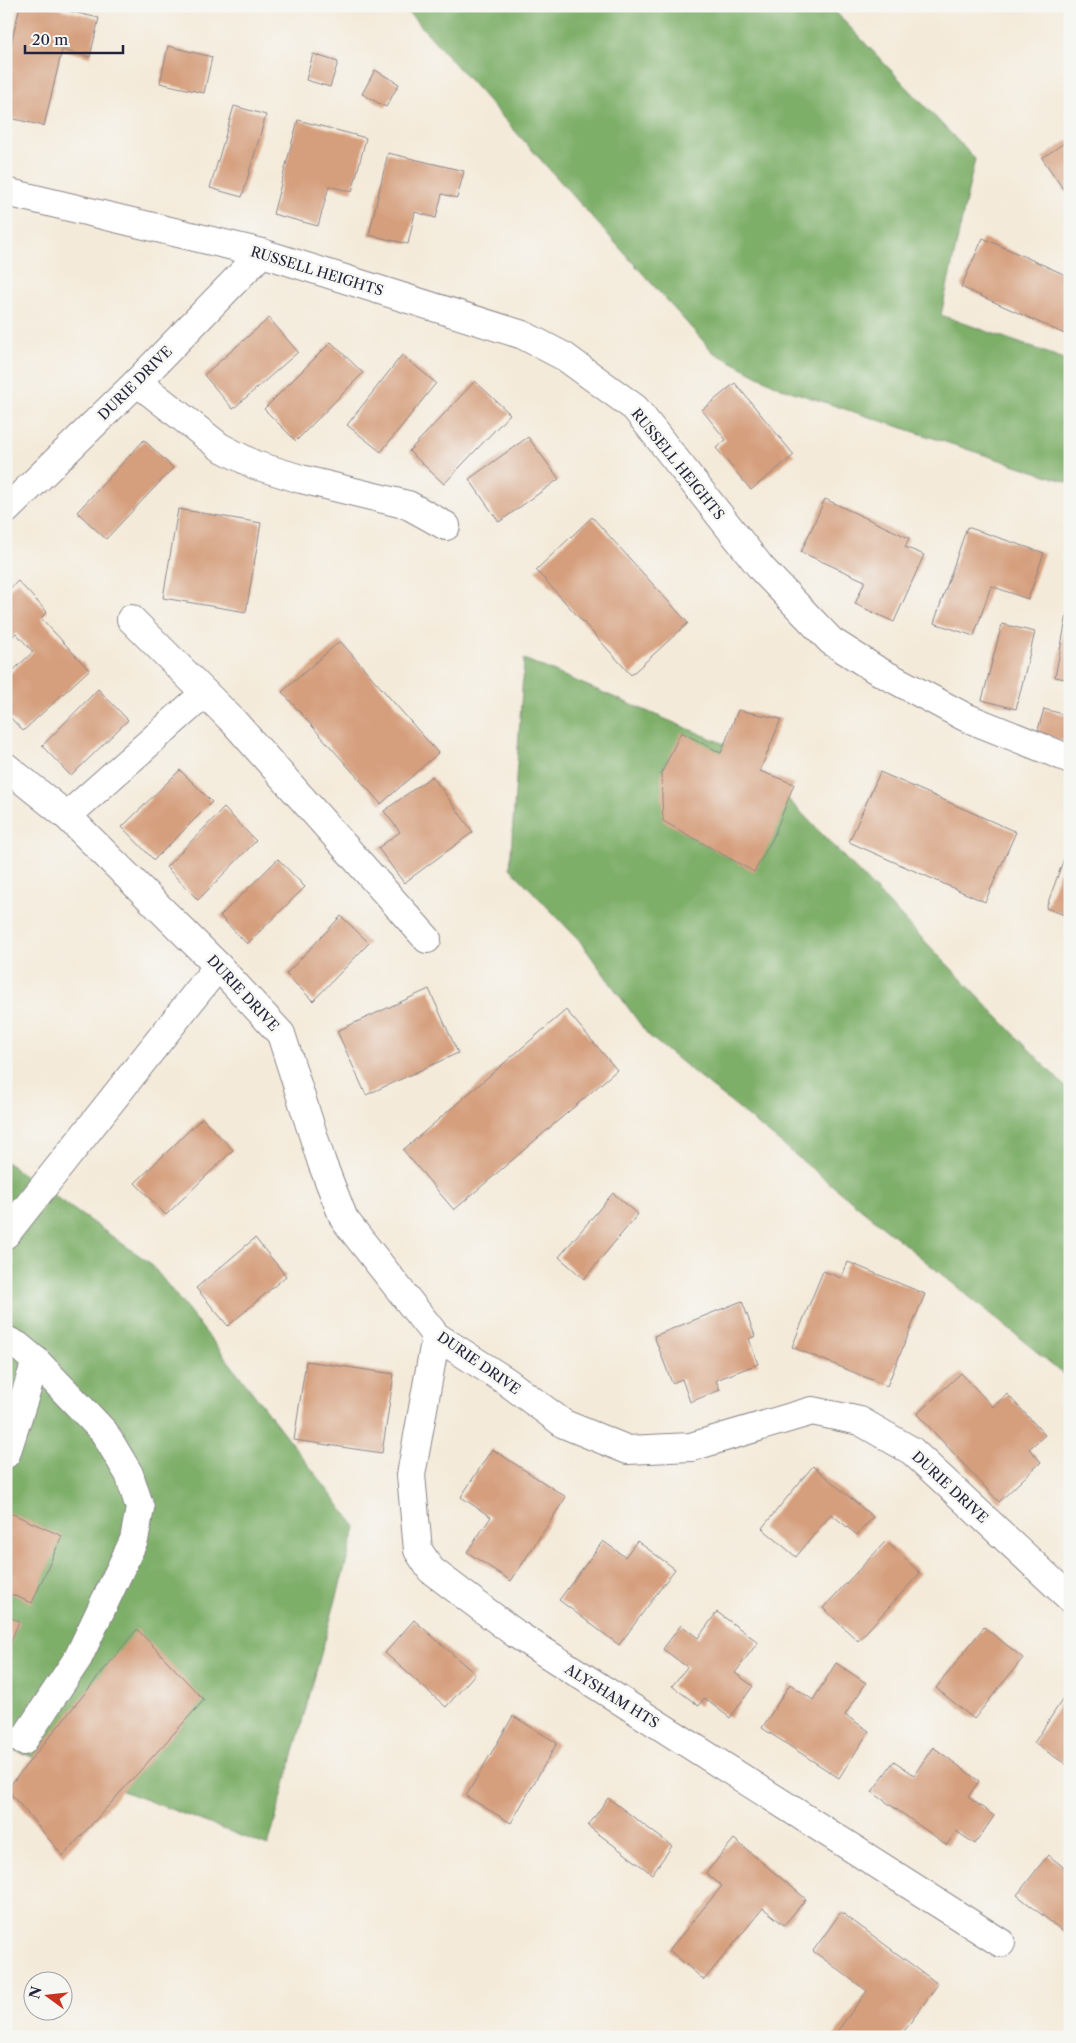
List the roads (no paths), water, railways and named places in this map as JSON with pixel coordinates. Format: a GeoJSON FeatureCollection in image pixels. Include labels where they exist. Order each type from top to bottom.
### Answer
{"type":"FeatureCollection","features":[{"type":"Feature","properties":{"kind":"street","name":"RUSSELL HEIGHTS"},"geometry":{"type":"LineString","coordinates":[[6,192],[262,253],[523,335],[565,357],[635,408],[762,569],[830,641],[875,669],[964,717],[1070,759]]}},
{"type":"Feature","properties":{"kind":"street","name":"DURIE DRIVE"},"geometry":{"type":"LineString","coordinates":[[6,510],[137,382],[262,253]]}},
{"type":"Feature","properties":{"kind":"street"},"geometry":{"type":"LineString","coordinates":[[137,382],[220,447],[255,465],[301,479],[408,505],[446,526]]}},
{"type":"Feature","properties":{"kind":"street"},"geometry":{"type":"LineString","coordinates":[[131,619],[234,722],[426,939]]}},
{"type":"Feature","properties":{"kind":"street"},"geometry":{"type":"LineString","coordinates":[[67,816],[205,693]]}},
{"type":"Feature","properties":{"kind":"street","name":"DURIE DRIVE"},"geometry":{"type":"LineString","coordinates":[[6,767],[67,816],[218,966],[281,1034],[322,1163],[344,1219],[436,1336],[506,1380],[564,1424],[628,1450],[691,1447],[812,1411],[860,1421],[912,1451],[1070,1598]]}},
{"type":"Feature","properties":{"kind":"street"},"geometry":{"type":"LineString","coordinates":[[6,1234],[218,966]]}},
{"type":"Feature","properties":{"kind":"street","name":"ALYSHAM HTS"},"geometry":{"type":"LineString","coordinates":[[436,1336],[411,1475],[418,1550],[431,1570],[516,1634],[1001,1943]]}},
{"type":"Feature","properties":{"kind":"street"},"geometry":{"type":"LineString","coordinates":[[6,1340],[18,1346],[36,1361],[104,1432],[129,1474],[140,1508],[134,1540],[78,1658],[23,1741]]}},
{"type":"Feature","properties":{"kind":"street"},"geometry":{"type":"LineString","coordinates":[[6,1454],[36,1361]]}}]}
